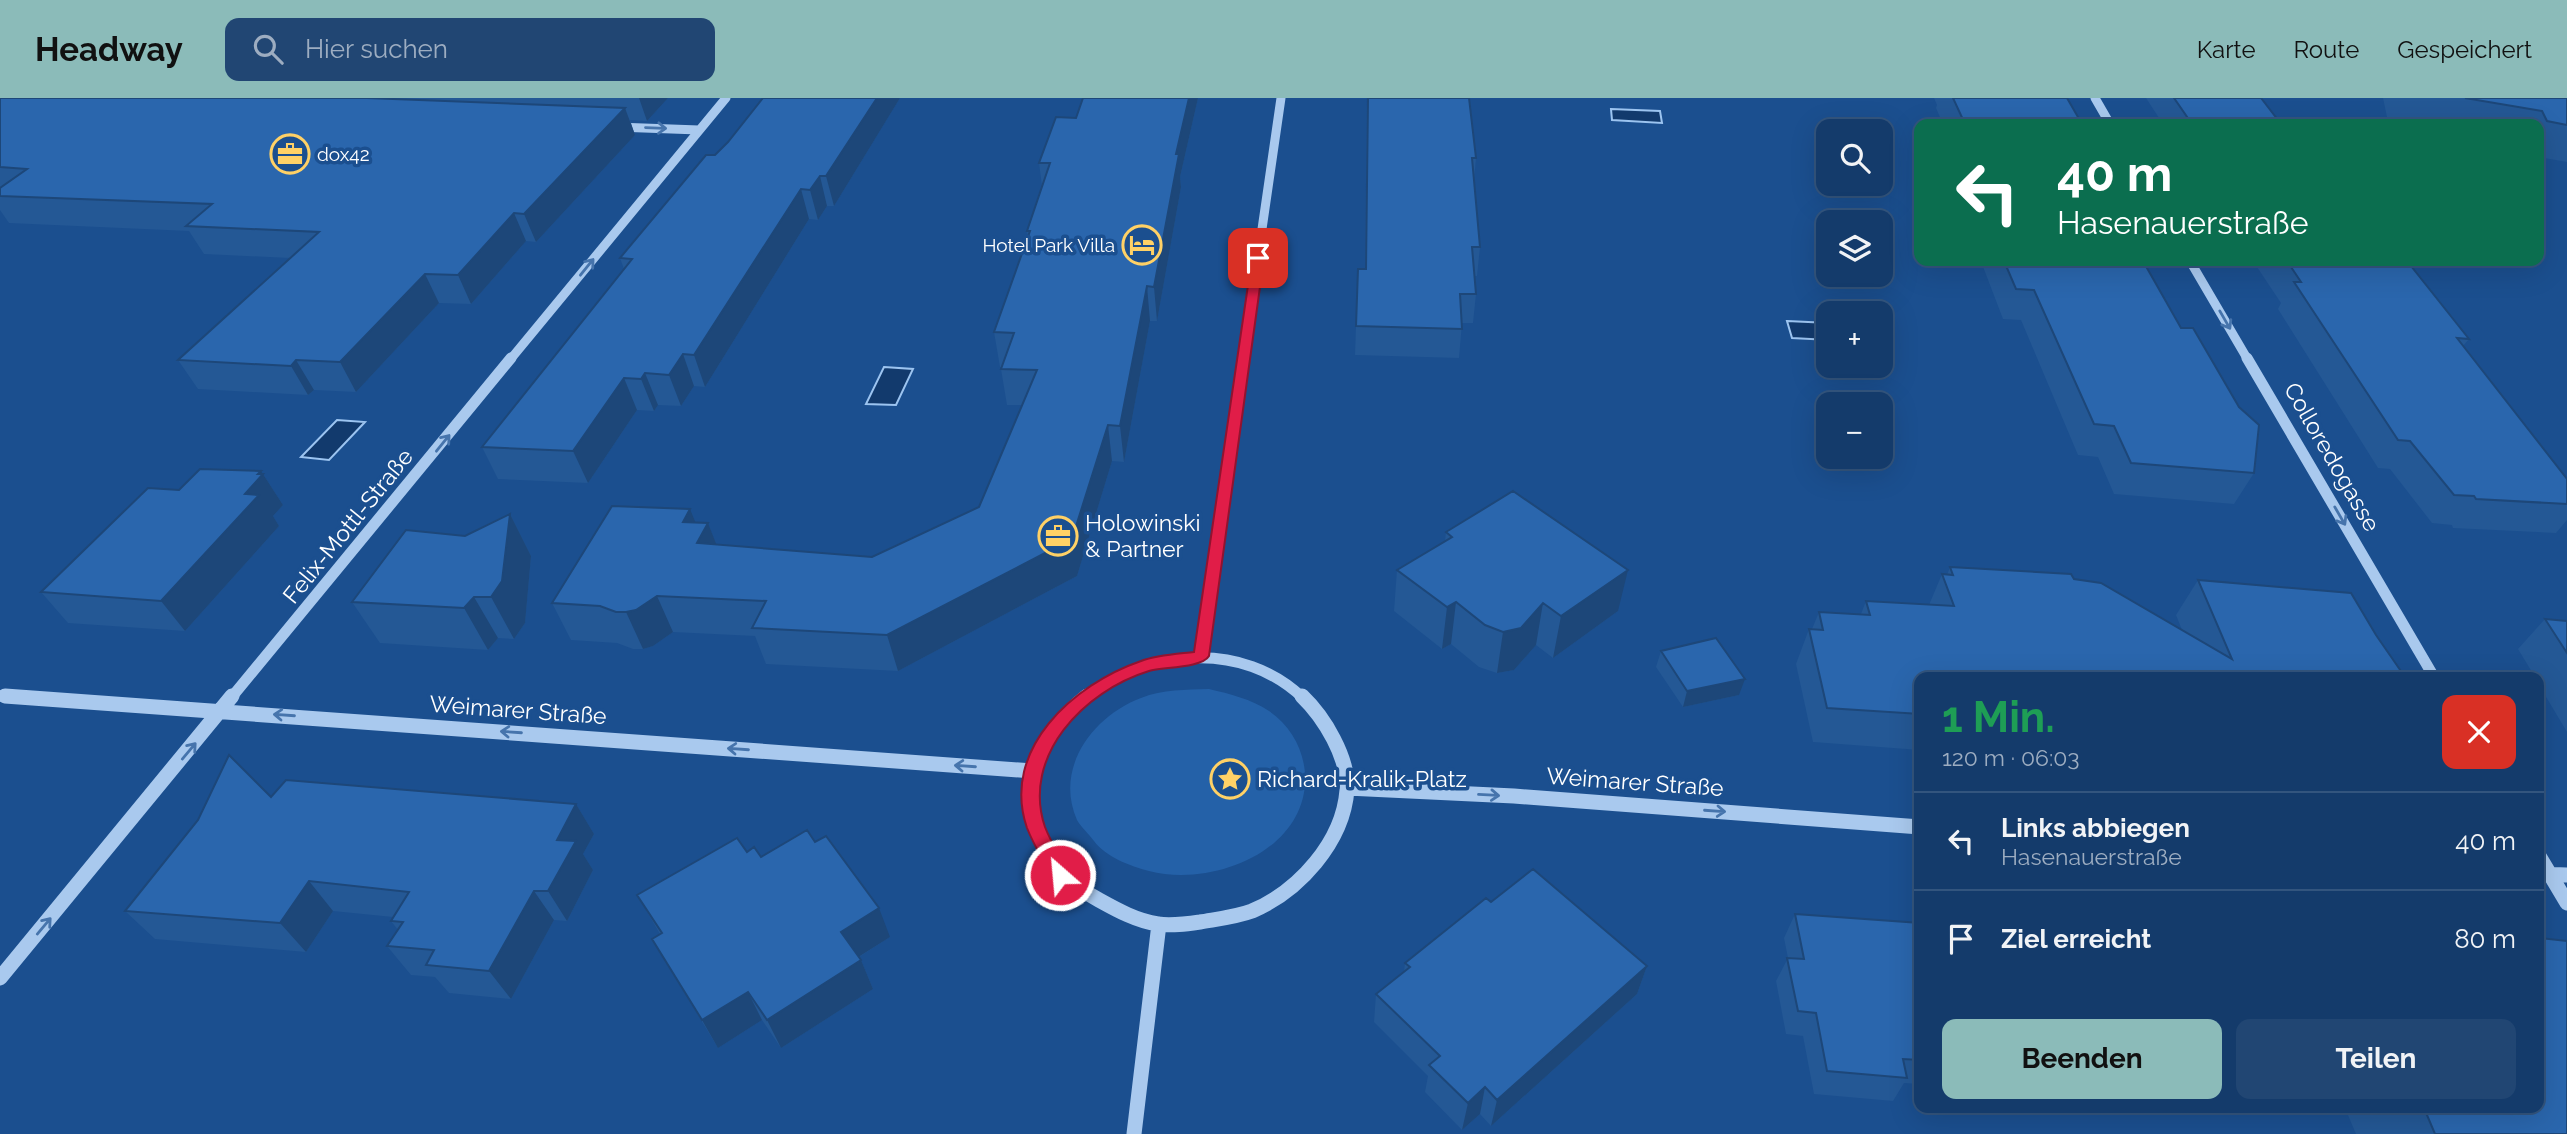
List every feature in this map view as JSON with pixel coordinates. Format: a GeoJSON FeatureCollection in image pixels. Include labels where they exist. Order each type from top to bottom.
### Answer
{"type":"FeatureCollection","features":[{"type":"Feature","properties":{"kind":"street","name":"Felix-Mottl-Straße"},"geometry":{"type":"LineString","coordinates":[[0,978],[223,711],[726,98]]}},
{"type":"Feature","properties":{"kind":"street"},"geometry":{"type":"LineString","coordinates":[[1201,656],[1281,98]]}},
{"type":"Feature","properties":{"kind":"street"},"geometry":{"type":"LineString","coordinates":[[2095,98],[2107,119]]}},
{"type":"Feature","properties":{"kind":"street"},"geometry":{"type":"LineString","coordinates":[[601,126],[699,130]]}},
{"type":"Feature","properties":{"kind":"street","name":"Colloredogasse"},"geometry":{"type":"LineString","coordinates":[[2193,266],[2431,672]]}},
{"type":"Feature","properties":{"kind":"street"},"geometry":{"type":"LineString","coordinates":[[1201,656],[1251,666],[1272,674],[1294,689],[1310,704],[1326,727],[1340,756],[1347,788],[1340,818],[1325,852],[1292,884],[1253,910],[1203,921],[1159,924],[1112,908],[1060,875],[1036,827],[1032,798],[1033,771],[1044,742],[1061,720],[1100,686],[1145,666],[1201,656]]}},
{"type":"Feature","properties":{"kind":"street","name":"Weimarer Straße"},"geometry":{"type":"LineString","coordinates":[[0,696],[1033,771]]}},
{"type":"Feature","properties":{"kind":"street","name":"Weimarer Straße"},"geometry":{"type":"LineString","coordinates":[[1347,788],[1514,796],[1914,827]]}},
{"type":"Feature","properties":{"kind":"street"},"geometry":{"type":"LineString","coordinates":[[2545,874],[2567,875]]}},
{"type":"Feature","properties":{"kind":"street"},"geometry":{"type":"LineString","coordinates":[[2545,874],[2567,903]]}},
{"type":"Feature","properties":{"kind":"street"},"geometry":{"type":"LineString","coordinates":[[1134,1134],[1159,924]]}},
{"type":"Feature","properties":{"kind":"shaded area"},"geometry":{"type":"Polygon","coordinates":[[[1611,109],[1660,111],[1662,123],[1612,120],[1611,109]]]}},
{"type":"Feature","properties":{"kind":"shaded area"},"geometry":{"type":"Polygon","coordinates":[[[1787,321],[1816,322],[1816,339],[1792,338],[1787,321]]]}},
{"type":"Feature","properties":{"kind":"shaded area"},"geometry":{"type":"Polygon","coordinates":[[[884,367],[913,369],[896,405],[866,404],[884,367]]]}},
{"type":"Feature","properties":{"kind":"shaded area"},"geometry":{"type":"Polygon","coordinates":[[[337,420],[365,422],[329,460],[301,457],[337,420]]]}},
{"type":"Feature","properties":{"kind":"shaded area"},"geometry":{"type":"Polygon","coordinates":[[[1209,689],[1240,697],[1262,707],[1283,723],[1294,738],[1305,773],[1302,800],[1292,823],[1275,842],[1253,857],[1228,868],[1201,874],[1174,875],[1126,864],[1099,847],[1077,820],[1071,801],[1071,782],[1074,763],[1082,746],[1108,717],[1141,698],[1166,691],[1209,689]]]}},
{"type":"Feature","properties":{"kind":"building"},"geometry":{"type":"Polygon","coordinates":[[[0,98],[367,98],[625,108],[524,214],[514,213],[458,275],[425,274],[340,362],[296,360],[291,366],[178,360],[319,232],[186,226],[212,204],[0,196],[0,188],[27,169],[0,167],[0,98]]]}},
{"type":"Feature","properties":{"kind":"building"},"geometry":{"type":"Polygon","coordinates":[[[763,98],[877,98],[826,176],[820,176],[810,190],[801,189],[694,355],[683,354],[669,375],[645,373],[641,379],[624,378],[573,451],[482,447],[632,259],[620,258],[706,155],[715,155],[728,142],[763,98]]]}},
{"type":"Feature","properties":{"kind":"building"},"geometry":{"type":"Polygon","coordinates":[[[1083,98],[1189,98],[1176,154],[1179,154],[1154,287],[1147,286],[1120,426],[1108,425],[1072,539],[887,635],[752,628],[766,601],[657,596],[636,610],[626,612],[616,612],[600,606],[552,603],[612,506],[690,509],[683,522],[708,523],[697,543],[872,557],[979,507],[1037,370],[1001,369],[1014,333],[994,332],[1030,231],[1027,231],[1050,163],[1039,163],[1056,117],[1076,118],[1083,98]]]}},
{"type":"Feature","properties":{"kind":"building"},"geometry":{"type":"Polygon","coordinates":[[[1368,98],[1469,98],[1476,158],[1472,158],[1480,247],[1472,247],[1476,294],[1460,294],[1462,329],[1356,326],[1358,269],[1366,269],[1368,98]]]}},
{"type":"Feature","properties":{"kind":"building"},"geometry":{"type":"Polygon","coordinates":[[[1953,98],[2067,98],[2079,119],[1963,119],[1953,98]]]}},
{"type":"Feature","properties":{"kind":"building"},"geometry":{"type":"Polygon","coordinates":[[[2174,98],[2261,98],[2277,119],[2189,119],[2174,98]]]}},
{"type":"Feature","properties":{"kind":"building"},"geometry":{"type":"Polygon","coordinates":[[[2465,98],[2567,98],[2567,125],[2547,121],[2542,111],[2465,98]]]}},
{"type":"Feature","properties":{"kind":"building"},"geometry":{"type":"Polygon","coordinates":[[[2006,266],[2146,266],[2181,328],[2193,328],[2239,407],[2259,425],[2254,473],[2131,463],[2114,426],[2094,424],[2034,290],[2016,289],[2006,266]]]}},
{"type":"Feature","properties":{"kind":"building"},"geometry":{"type":"Polygon","coordinates":[[[2290,266],[2411,266],[2469,339],[2457,338],[2567,479],[2567,504],[2476,499],[2474,496],[2454,495],[2410,441],[2398,440],[2294,282],[2301,282],[2290,266]]]}},
{"type":"Feature","properties":{"kind":"building"},"geometry":{"type":"Polygon","coordinates":[[[200,469],[261,471],[258,474],[263,474],[245,494],[259,495],[161,601],[41,592],[148,488],[179,490],[200,469]]]}},
{"type":"Feature","properties":{"kind":"building"},"geometry":{"type":"Polygon","coordinates":[[[1513,491],[1628,570],[1561,616],[1543,603],[1521,628],[1503,632],[1485,625],[1456,602],[1447,607],[1397,570],[1452,537],[1446,532],[1513,491]]]}},
{"type":"Feature","properties":{"kind":"building"},"geometry":{"type":"Polygon","coordinates":[[[510,514],[502,581],[491,597],[474,597],[464,608],[352,602],[406,530],[465,536],[510,514]]]}},
{"type":"Feature","properties":{"kind":"building"},"geometry":{"type":"Polygon","coordinates":[[[1950,567],[2071,574],[2074,579],[2101,583],[2232,659],[2198,580],[2351,593],[2402,672],[1914,672],[1914,714],[1827,708],[1809,629],[1823,630],[1819,612],[1870,615],[1866,601],[1954,606],[1942,574],[1953,575],[1950,567]]]}},
{"type":"Feature","properties":{"kind":"building"},"geometry":{"type":"Polygon","coordinates":[[[2545,619],[2567,621],[2567,653],[2545,619]]]}},
{"type":"Feature","properties":{"kind":"building"},"geometry":{"type":"Polygon","coordinates":[[[1716,638],[1745,679],[1687,691],[1661,651],[1716,638]]]}},
{"type":"Feature","properties":{"kind":"building"},"geometry":{"type":"Polygon","coordinates":[[[229,755],[271,797],[286,780],[576,804],[557,840],[576,841],[548,891],[534,891],[489,971],[426,965],[434,950],[387,946],[403,922],[391,921],[409,892],[309,881],[280,923],[125,911],[198,820],[229,755]]]}},
{"type":"Feature","properties":{"kind":"building"},"geometry":{"type":"Polygon","coordinates":[[[807,830],[815,842],[826,836],[879,908],[841,932],[861,960],[767,1020],[748,992],[702,1020],[652,939],[662,933],[637,895],[737,838],[747,852],[754,847],[761,857],[807,830]]]}},
{"type":"Feature","properties":{"kind":"building"},"geometry":{"type":"Polygon","coordinates":[[[1533,869],[1647,966],[1497,1100],[1485,1087],[1468,1103],[1429,1065],[1440,1056],[1376,994],[1410,967],[1405,963],[1486,898],[1491,902],[1533,869]]]}},
{"type":"Feature","properties":{"kind":"building"},"geometry":{"type":"Polygon","coordinates":[[[1795,914],[1914,923],[1914,1060],[1903,1059],[1907,1078],[1827,1071],[1816,1013],[1798,1011],[1787,958],[1804,959],[1795,914]]]}},
{"type":"Feature","properties":{"kind":"building"},"geometry":{"type":"Polygon","coordinates":[[[2544,939],[2567,941],[2567,1134],[2435,1134],[2426,1113],[2544,1113],[2544,939]]]}},
{"type":"Feature","properties":{"kind":"place","name":"dox42"},"geometry":{"type":"Point","coordinates":[290,154]}},
{"type":"Feature","properties":{"kind":"place","name":"Hotel Park Villa"},"geometry":{"type":"Point","coordinates":[1142,245]}},
{"type":"Feature","properties":{"kind":"place","name":"Holowinski & Partner"},"geometry":{"type":"Point","coordinates":[1058,536]}},
{"type":"Feature","properties":{"kind":"place","name":"Richard-Kralik-Platz"},"geometry":{"type":"Point","coordinates":[1230,779]}},
{"type":"Feature","properties":{"kind":"route"},"geometry":{"type":"LineString","coordinates":[[1060,875],[1036,827],[1032,798],[1033,771],[1044,742],[1061,720],[1100,686],[1145,666],[1201,656],[1258,258]]}}]}
